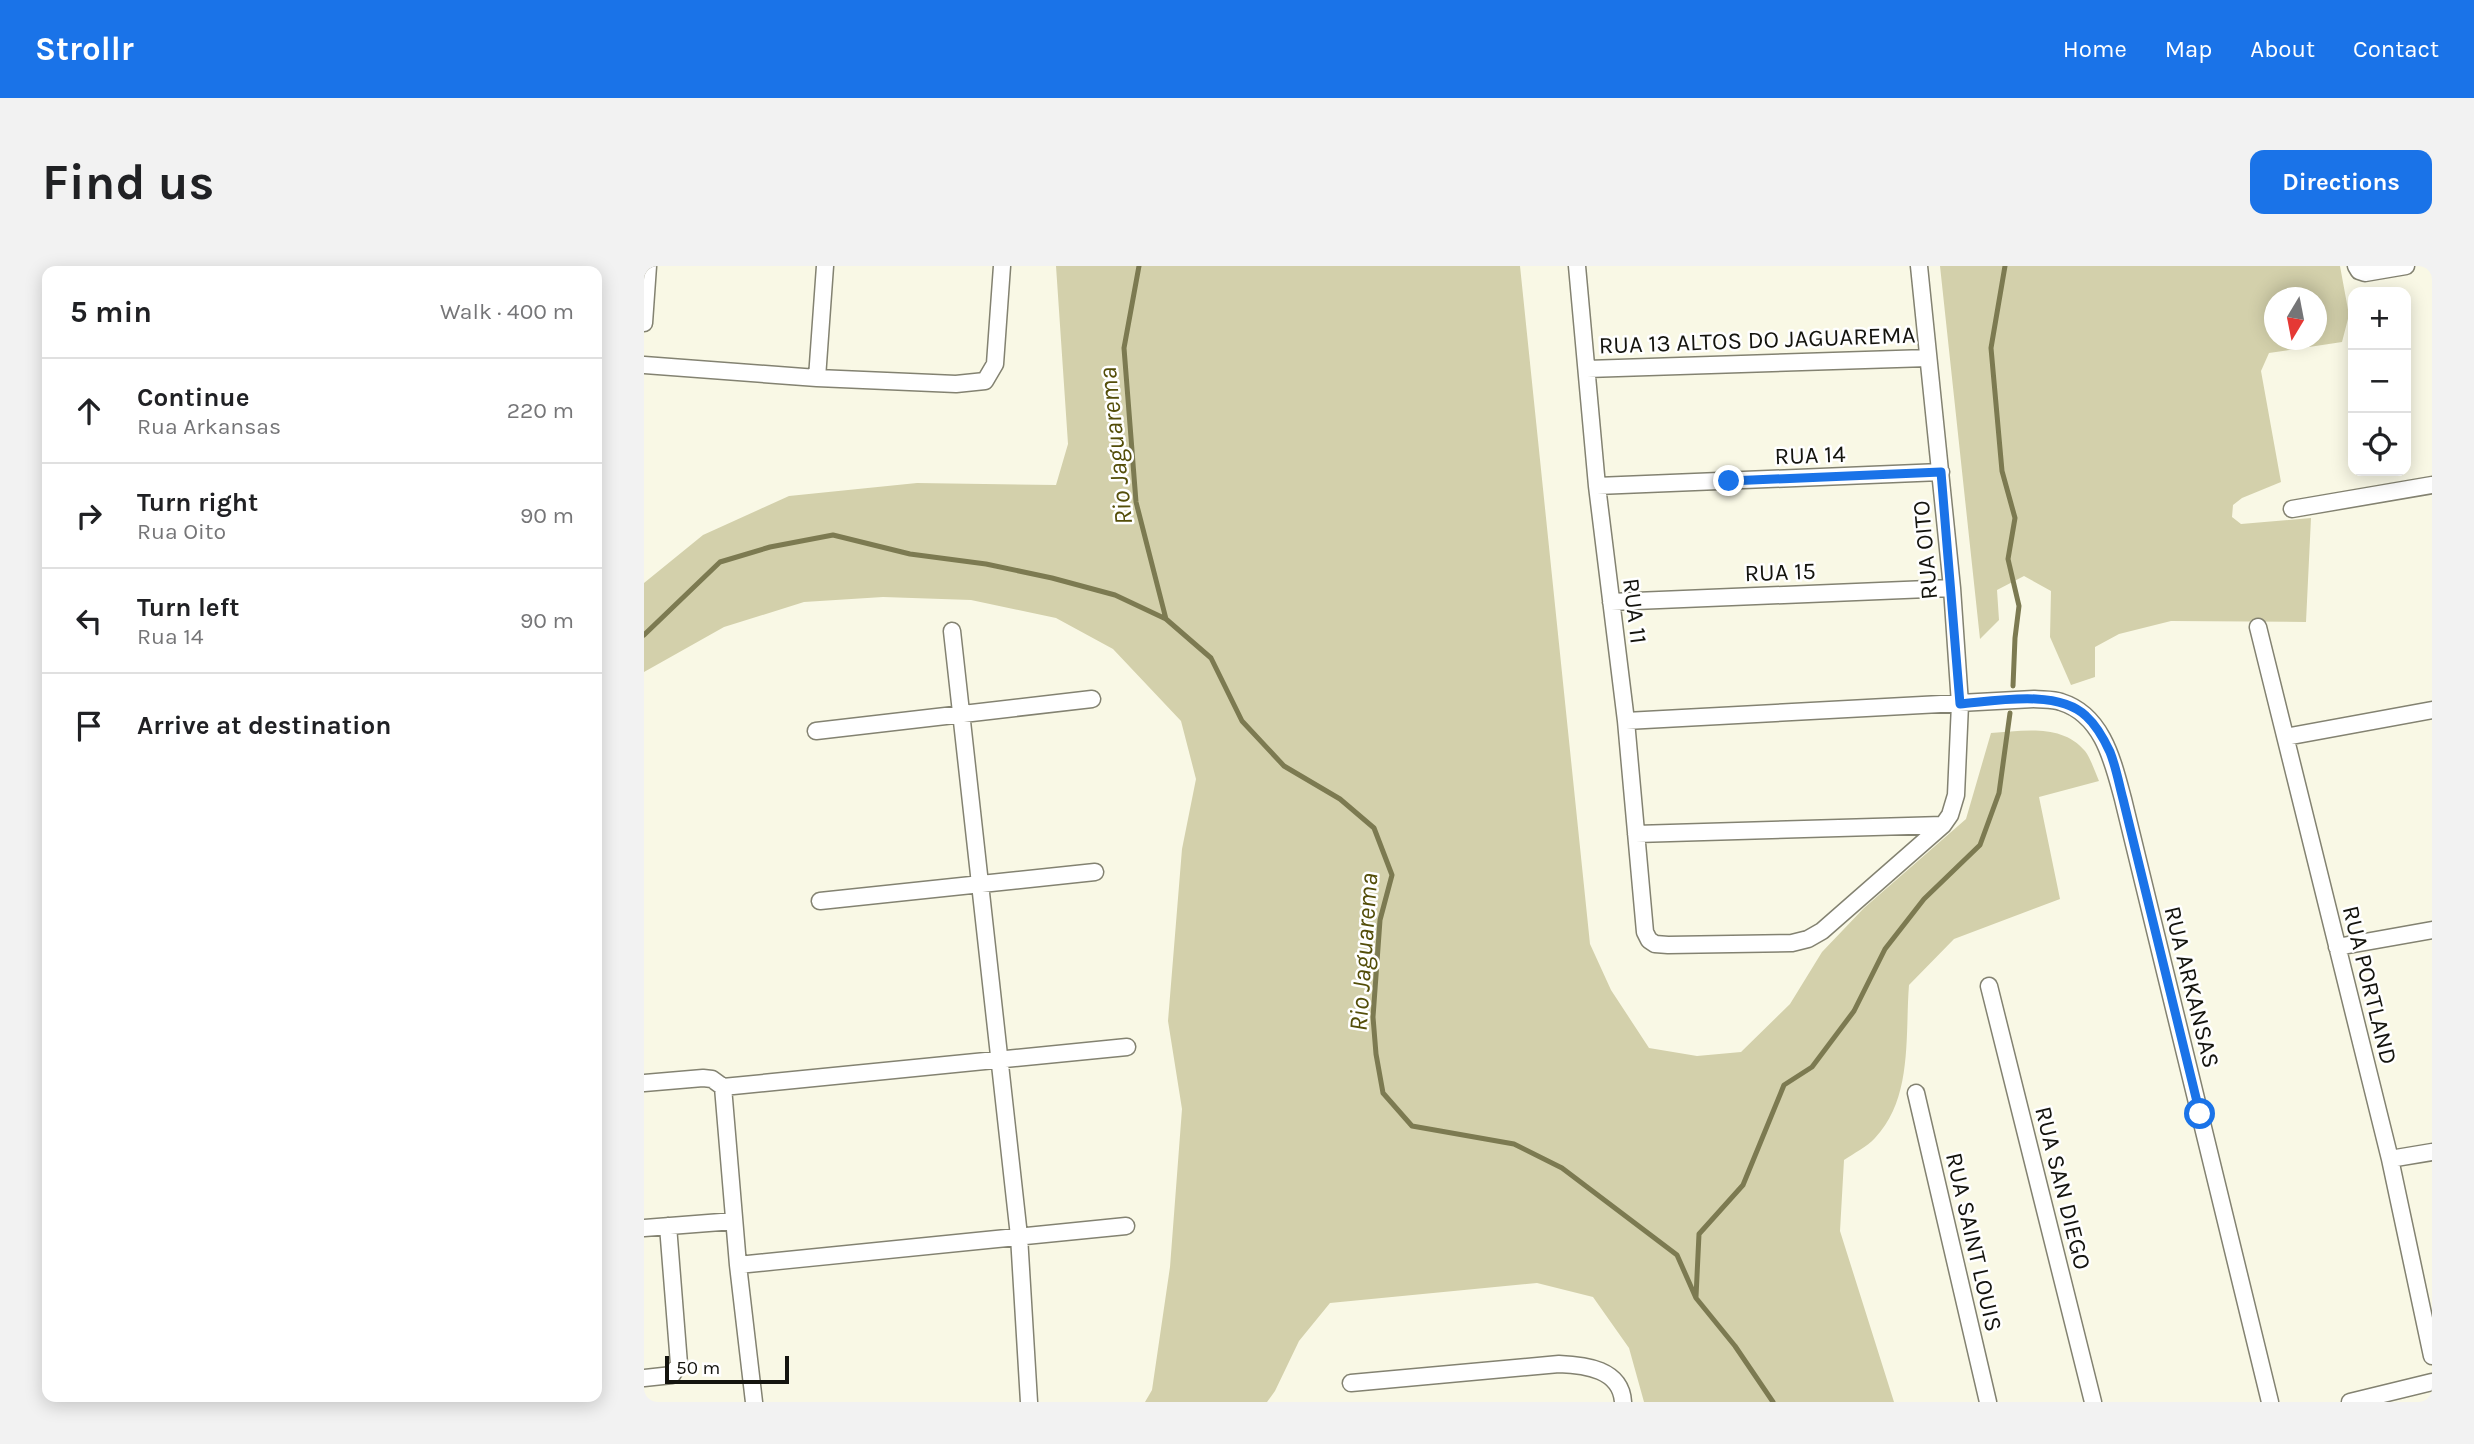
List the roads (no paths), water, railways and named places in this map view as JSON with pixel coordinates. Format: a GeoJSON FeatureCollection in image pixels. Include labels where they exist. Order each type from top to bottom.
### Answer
{"type":"FeatureCollection","features":[{"type":"Feature","properties":{"kind":"street"},"geometry":{"type":"LineString","coordinates":[[644,324],[648,266]]}},
{"type":"Feature","properties":{"kind":"street"},"geometry":{"type":"LineString","coordinates":[[817,378],[825,266]]}},
{"type":"Feature","properties":{"kind":"street"},"geometry":{"type":"LineString","coordinates":[[644,365],[817,378],[956,384],[985,381],[995,364],[1002,266]]}},
{"type":"Feature","properties":{"kind":"street","name":"RUA 11"},"geometry":{"type":"LineString","coordinates":[[1577,266],[1597,486],[1626,721],[1645,932],[1648,940],[1655,944],[1668,945],[1792,943],[1808,939],[1822,932],[1943,825]]}},
{"type":"Feature","properties":{"kind":"street","name":"RUA OITO"},"geometry":{"type":"LineString","coordinates":[[1919,266],[1952,588],[1960,704],[1956,795],[1950,815],[1943,825]]}},
{"type":"Feature","properties":{"kind":"street"},"geometry":{"type":"LineString","coordinates":[[2356,266],[2359,271],[2365,273],[2406,266]]}},
{"type":"Feature","properties":{"kind":"street","name":"RUA 13 ALTOS DO JAGUAREMA"},"geometry":{"type":"LineString","coordinates":[[1587,369],[1928,358]]}},
{"type":"Feature","properties":{"kind":"street","name":"RUA 14"},"geometry":{"type":"LineString","coordinates":[[1597,486],[1941,472]]}},
{"type":"Feature","properties":{"kind":"street"},"geometry":{"type":"LineString","coordinates":[[2292,509],[2432,485]]}},
{"type":"Feature","properties":{"kind":"street","name":"RUA 15"},"geometry":{"type":"LineString","coordinates":[[1611,602],[1952,588]]}},
{"type":"Feature","properties":{"kind":"street","name":"RUA PORTLAND"},"geometry":{"type":"LineString","coordinates":[[2258,627],[2390,1159],[2432,1356]]}},
{"type":"Feature","properties":{"kind":"street"},"geometry":{"type":"LineString","coordinates":[[953,631],[1019,1236],[1029,1402]]}},
{"type":"Feature","properties":{"kind":"street"},"geometry":{"type":"LineString","coordinates":[[816,731],[1092,699]]}},
{"type":"Feature","properties":{"kind":"street","name":"RUA ARKANSAS"},"geometry":{"type":"LineString","coordinates":[[1626,721],[2034,699],[2061,702],[2085,714],[2098,730],[2110,754],[2270,1402]]}},
{"type":"Feature","properties":{"kind":"street"},"geometry":{"type":"LineString","coordinates":[[2286,737],[2432,710]]}},
{"type":"Feature","properties":{"kind":"street"},"geometry":{"type":"LineString","coordinates":[[1636,834],[1943,825]]}},
{"type":"Feature","properties":{"kind":"street"},"geometry":{"type":"LineString","coordinates":[[820,901],[1095,872]]}},
{"type":"Feature","properties":{"kind":"street"},"geometry":{"type":"LineString","coordinates":[[2337,947],[2432,930]]}},
{"type":"Feature","properties":{"kind":"street","name":"RUA SAN DIEGO"},"geometry":{"type":"LineString","coordinates":[[1989,986],[2093,1402]]}},
{"type":"Feature","properties":{"kind":"street"},"geometry":{"type":"LineString","coordinates":[[644,1083],[703,1078],[712,1079],[723,1087],[1127,1047]]}},
{"type":"Feature","properties":{"kind":"street"},"geometry":{"type":"LineString","coordinates":[[723,1087],[728,1221],[738,1265],[754,1402]]}},
{"type":"Feature","properties":{"kind":"street","name":"RUA SAINT LOUIS"},"geometry":{"type":"LineString","coordinates":[[1916,1093],[1988,1402]]}},
{"type":"Feature","properties":{"kind":"street"},"geometry":{"type":"LineString","coordinates":[[2390,1159],[2432,1152]]}},
{"type":"Feature","properties":{"kind":"street"},"geometry":{"type":"LineString","coordinates":[[644,1228],[728,1221]]}},
{"type":"Feature","properties":{"kind":"street"},"geometry":{"type":"LineString","coordinates":[[644,1378],[672,1375],[679,1364],[668,1226]]}},
{"type":"Feature","properties":{"kind":"street"},"geometry":{"type":"LineString","coordinates":[[738,1265],[1126,1226]]}},
{"type":"Feature","properties":{"kind":"street"},"geometry":{"type":"LineString","coordinates":[[1351,1383],[1579,1364],[1611,1377],[1618,1385],[1623,1402]]}},
{"type":"Feature","properties":{"kind":"street"},"geometry":{"type":"LineString","coordinates":[[2350,1402],[2432,1382]]}},
{"type":"Feature","properties":{"kind":"waterway","name":"Rio Jaguarema"},"geometry":{"type":"LineString","coordinates":[[1139,266],[1124,348],[1136,502],[1166,619],[1211,658],[1242,721],[1284,766],[1340,799],[1374,828],[1392,875],[1380,920],[1373,1017],[1383,1093],[1412,1126],[1514,1144],[1562,1168],[1677,1255],[1696,1298],[1735,1346],[1773,1402]]}},
{"type":"Feature","properties":{"kind":"waterway"},"geometry":{"type":"LineString","coordinates":[[2005,266],[1991,348],[2002,471],[2015,518],[2008,559],[2019,606],[2013,686]]}},
{"type":"Feature","properties":{"kind":"waterway"},"geometry":{"type":"LineString","coordinates":[[644,635],[720,562],[770,547],[833,535],[910,554],[986,564],[1052,578],[1115,595],[1166,619]]}},
{"type":"Feature","properties":{"kind":"waterway"},"geometry":{"type":"LineString","coordinates":[[1696,1297],[1699,1234],[1743,1185],[1784,1085],[1812,1067],[1854,1011],[1885,949],[1924,899],[1980,845],[1999,793],[2010,713]]}}]}
